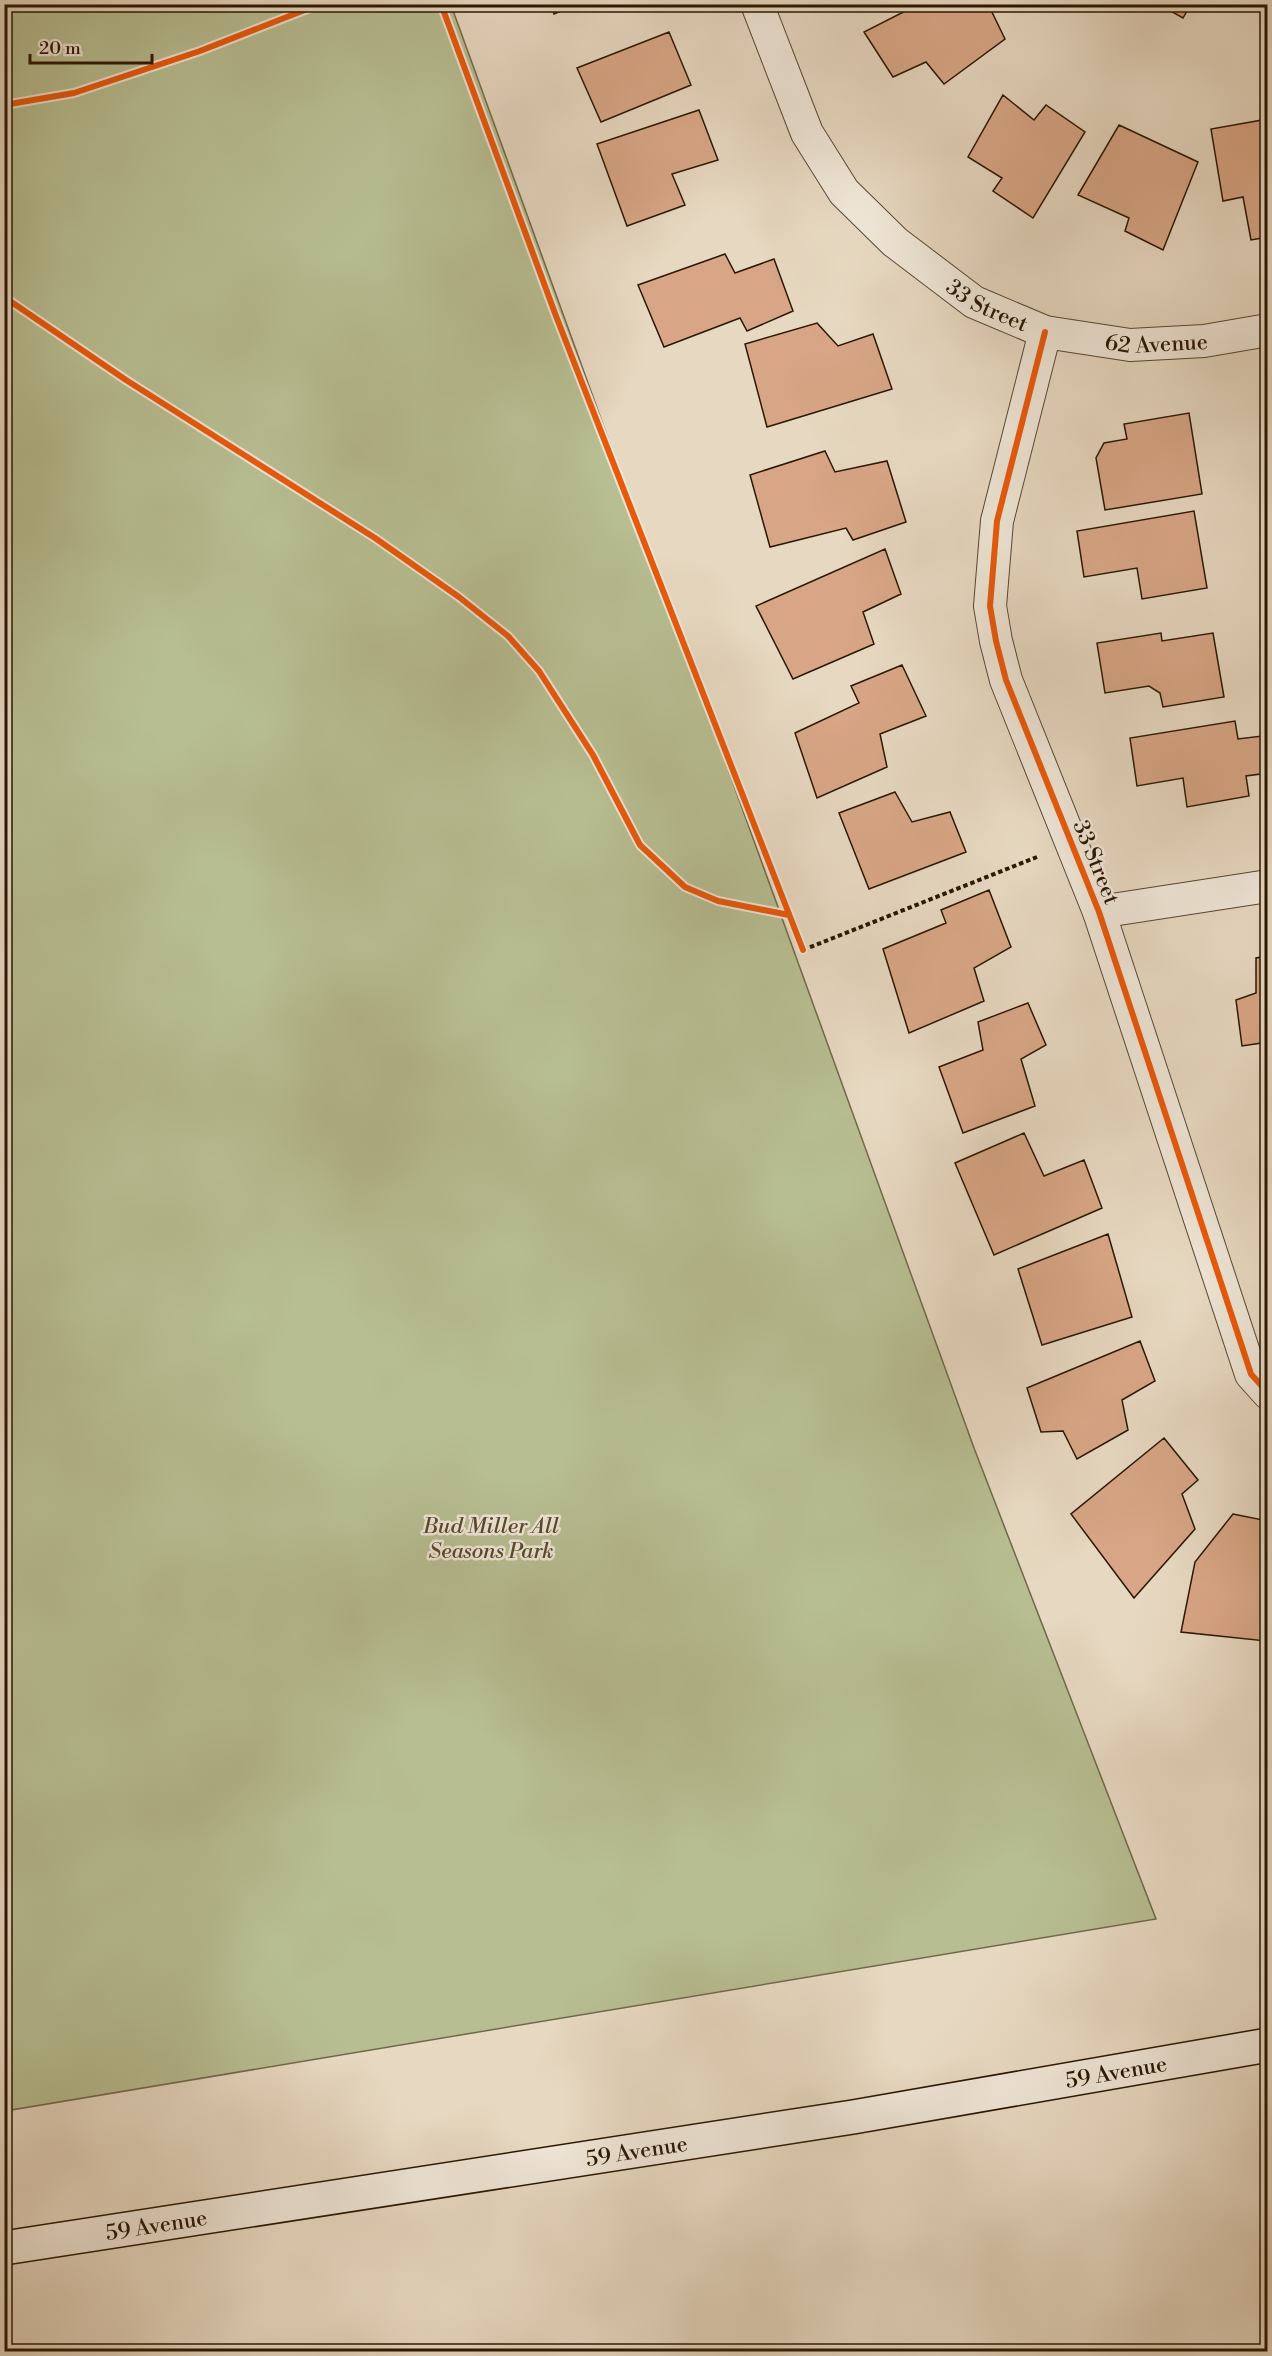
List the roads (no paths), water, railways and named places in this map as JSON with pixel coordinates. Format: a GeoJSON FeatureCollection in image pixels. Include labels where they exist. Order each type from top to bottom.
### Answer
{"type":"FeatureCollection","features":[{"type":"Feature","properties":{"kind":"main road","name":"59 Avenue"},"geometry":{"type":"LineString","coordinates":[[4,2248],[841,2119],[1268,2045]]}},
{"type":"Feature","properties":{"kind":"street","name":"33 Street"},"geometry":{"type":"LineString","coordinates":[[757,4],[807,133],[844,192],[895,242],[974,302],[1045,332],[997,521],[990,606],[996,641],[1006,680],[1099,912],[1251,1374],[1268,1393]]}},
{"type":"Feature","properties":{"kind":"street","name":"62 Avenue"},"geometry":{"type":"LineString","coordinates":[[1045,332],[1130,345],[1204,341],[1268,330]]}},
{"type":"Feature","properties":{"kind":"street"},"geometry":{"type":"LineString","coordinates":[[1099,912],[1268,886]]}},
{"type":"Feature","properties":{"kind":"park label","name":"Bud Miller All Seasons Park"},"geometry":{"type":"Point","coordinates":[491,1538]}}]}
